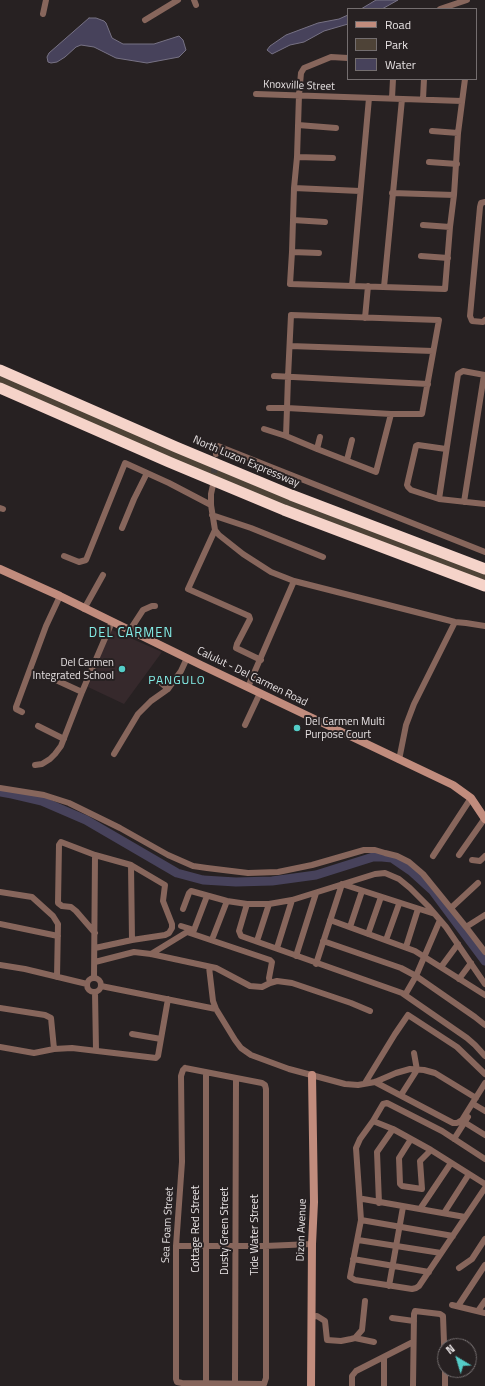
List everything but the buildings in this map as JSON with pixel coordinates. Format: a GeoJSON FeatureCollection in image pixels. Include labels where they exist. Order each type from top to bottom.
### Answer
{"type":"FeatureCollection","features":[{"type":"Feature","properties":{"kind":"highway","name":"North Luzon Expressway"},"geometry":{"type":"LineString","coordinates":[[0,370],[176,447],[291,495],[485,569]]}},
{"type":"Feature","properties":{"kind":"highway"},"geometry":{"type":"LineString","coordinates":[[0,388],[169,462],[270,504],[485,586]]}},
{"type":"Feature","properties":{"kind":"main road","name":"Calulut - Del Carmen Road"},"geometry":{"type":"LineString","coordinates":[[0,569],[60,596],[84,609],[453,785],[471,798],[485,818]]}},
{"type":"Feature","properties":{"kind":"main road","name":"Dizon Avenue"},"geometry":{"type":"LineString","coordinates":[[311,1386],[312,1244],[314,1202],[312,1075]]}},
{"type":"Feature","properties":{"kind":"street"},"geometry":{"type":"LineString","coordinates":[[43,14],[46,0]]}},
{"type":"Feature","properties":{"kind":"street"},"geometry":{"type":"LineString","coordinates":[[145,20],[178,0]]}},
{"type":"Feature","properties":{"kind":"street"},"geometry":{"type":"LineString","coordinates":[[443,8],[467,0]]}},
{"type":"Feature","properties":{"kind":"street"},"geometry":{"type":"LineString","coordinates":[[347,58],[331,57],[304,68],[301,73],[290,284],[445,289],[457,164],[458,133],[465,80]]}},
{"type":"Feature","properties":{"kind":"street"},"geometry":{"type":"LineString","coordinates":[[392,98],[393,80]]}},
{"type":"Feature","properties":{"kind":"street"},"geometry":{"type":"LineString","coordinates":[[423,99],[424,80]]}},
{"type":"Feature","properties":{"kind":"street","name":"Knoxville Street"},"geometry":{"type":"LineString","coordinates":[[256,94],[462,101]]}},
{"type":"Feature","properties":{"kind":"street"},"geometry":{"type":"LineString","coordinates":[[352,286],[368,98]]}},
{"type":"Feature","properties":{"kind":"street"},"geometry":{"type":"LineString","coordinates":[[384,287],[402,99]]}},
{"type":"Feature","properties":{"kind":"street"},"geometry":{"type":"LineString","coordinates":[[298,125],[336,128]]}},
{"type":"Feature","properties":{"kind":"street"},"geometry":{"type":"LineString","coordinates":[[432,132],[458,133]]}},
{"type":"Feature","properties":{"kind":"street"},"geometry":{"type":"LineString","coordinates":[[297,157],[333,158]]}},
{"type":"Feature","properties":{"kind":"street"},"geometry":{"type":"LineString","coordinates":[[429,162],[457,164]]}},
{"type":"Feature","properties":{"kind":"street"},"geometry":{"type":"LineString","coordinates":[[294,188],[360,191]]}},
{"type":"Feature","properties":{"kind":"street"},"geometry":{"type":"LineString","coordinates":[[392,193],[454,195]]}},
{"type":"Feature","properties":{"kind":"street"},"geometry":{"type":"LineString","coordinates":[[485,202],[481,203],[480,207],[470,316],[472,321],[483,322],[485,320]]}},
{"type":"Feature","properties":{"kind":"street"},"geometry":{"type":"LineString","coordinates":[[293,220],[325,222]]}},
{"type":"Feature","properties":{"kind":"street"},"geometry":{"type":"LineString","coordinates":[[423,225],[450,227]]}},
{"type":"Feature","properties":{"kind":"street"},"geometry":{"type":"LineString","coordinates":[[292,252],[319,253]]}},
{"type":"Feature","properties":{"kind":"street"},"geometry":{"type":"LineString","coordinates":[[421,256],[448,258]]}},
{"type":"Feature","properties":{"kind":"street"},"geometry":{"type":"LineString","coordinates":[[365,318],[368,286]]}},
{"type":"Feature","properties":{"kind":"street"},"geometry":{"type":"LineString","coordinates":[[269,408],[287,408],[391,414],[422,414],[439,320],[291,315],[288,377],[287,408],[286,436]]}},
{"type":"Feature","properties":{"kind":"street"},"geometry":{"type":"LineString","coordinates":[[290,346],[433,351]]}},
{"type":"Feature","properties":{"kind":"street"},"geometry":{"type":"LineString","coordinates":[[440,499],[458,374],[463,371],[484,375],[464,502]]}},
{"type":"Feature","properties":{"kind":"street"},"geometry":{"type":"LineString","coordinates":[[274,376],[428,384]]}},
{"type":"Feature","properties":{"kind":"street"},"geometry":{"type":"LineString","coordinates":[[264,429],[286,436],[317,450],[376,472],[391,414]]}},
{"type":"Feature","properties":{"kind":"street"},"geometry":{"type":"LineString","coordinates":[[317,450],[320,437]]}},
{"type":"Feature","properties":{"kind":"street"},"geometry":{"type":"LineString","coordinates":[[347,460],[352,440]]}},
{"type":"Feature","properties":{"kind":"street"},"geometry":{"type":"LineString","coordinates":[[216,454],[218,446],[485,552]]}},
{"type":"Feature","properties":{"kind":"street"},"geometry":{"type":"LineString","coordinates":[[446,449],[416,446],[407,485],[411,490],[440,499],[485,504]]}},
{"type":"Feature","properties":{"kind":"street"},"geometry":{"type":"LineString","coordinates":[[64,556],[79,562],[86,560],[125,463],[169,482],[211,505]]}},
{"type":"Feature","properties":{"kind":"street"},"geometry":{"type":"LineString","coordinates":[[122,528],[147,473]]}},
{"type":"Feature","properties":{"kind":"street"},"geometry":{"type":"LineString","coordinates":[[213,485],[211,505],[215,530],[225,540],[255,563],[271,572],[294,581],[455,622],[485,626]]}},
{"type":"Feature","properties":{"kind":"street"},"geometry":{"type":"LineString","coordinates":[[212,515],[251,528],[324,557]]}},
{"type":"Feature","properties":{"kind":"street"},"geometry":{"type":"LineString","coordinates":[[215,530],[188,589],[250,616],[250,619],[236,648],[261,660]]}},
{"type":"Feature","properties":{"kind":"street"},"geometry":{"type":"LineString","coordinates":[[84,609],[103,575]]}},
{"type":"Feature","properties":{"kind":"street"},"geometry":{"type":"LineString","coordinates":[[248,687],[294,581]]}},
{"type":"Feature","properties":{"kind":"street"},"geometry":{"type":"LineString","coordinates":[[22,712],[16,709],[16,707],[46,626],[60,596]]}},
{"type":"Feature","properties":{"kind":"street"},"geometry":{"type":"LineString","coordinates":[[130,630],[143,610],[155,606]]}},
{"type":"Feature","properties":{"kind":"street"},"geometry":{"type":"LineString","coordinates":[[35,765],[42,764],[56,754],[64,739],[112,622]]}},
{"type":"Feature","properties":{"kind":"street"},"geometry":{"type":"LineString","coordinates":[[399,760],[406,725],[425,681],[455,622]]}},
{"type":"Feature","properties":{"kind":"street"},"geometry":{"type":"LineString","coordinates":[[114,754],[138,714],[168,689],[188,658]]}},
{"type":"Feature","properties":{"kind":"street"},"geometry":{"type":"LineString","coordinates":[[45,675],[82,692]]}},
{"type":"Feature","properties":{"kind":"street"},"geometry":{"type":"LineString","coordinates":[[160,682],[168,689]]}},
{"type":"Feature","properties":{"kind":"street"},"geometry":{"type":"LineString","coordinates":[[245,726],[260,693]]}},
{"type":"Feature","properties":{"kind":"street"},"geometry":{"type":"LineString","coordinates":[[38,726],[64,739]]}},
{"type":"Feature","properties":{"kind":"street"},"geometry":{"type":"LineString","coordinates":[[0,788],[44,795],[69,803],[120,828],[168,855],[193,866],[248,873],[278,872],[312,865],[364,850],[375,850],[398,856],[409,862],[423,874],[485,952]]}},
{"type":"Feature","properties":{"kind":"street"},"geometry":{"type":"LineString","coordinates":[[433,856],[471,798]]}},
{"type":"Feature","properties":{"kind":"street"},"geometry":{"type":"LineString","coordinates":[[458,855],[485,818]]}},
{"type":"Feature","properties":{"kind":"street"},"geometry":{"type":"LineString","coordinates":[[95,933],[71,907],[58,904],[60,842],[65,842],[95,855],[131,866],[165,884],[163,901],[171,918],[172,928],[165,935],[95,948]]}},
{"type":"Feature","properties":{"kind":"street"},"geometry":{"type":"LineString","coordinates":[[94,978],[95,855]]}},
{"type":"Feature","properties":{"kind":"street"},"geometry":{"type":"LineString","coordinates":[[472,860],[480,861],[485,856]]}},
{"type":"Feature","properties":{"kind":"street"},"geometry":{"type":"LineString","coordinates":[[131,866],[132,940]]}},
{"type":"Feature","properties":{"kind":"street"},"geometry":{"type":"LineString","coordinates":[[183,909],[189,892],[194,890],[207,896],[227,901],[247,904],[270,904],[292,900],[375,874],[385,873],[393,875],[410,888],[435,914],[458,944],[485,984]]}},
{"type":"Feature","properties":{"kind":"street"},"geometry":{"type":"LineString","coordinates":[[451,908],[478,882]]}},
{"type":"Feature","properties":{"kind":"street"},"geometry":{"type":"LineString","coordinates":[[342,884],[399,904],[435,914]]}},
{"type":"Feature","properties":{"kind":"street"},"geometry":{"type":"LineString","coordinates":[[316,964],[342,884]]}},
{"type":"Feature","properties":{"kind":"street"},"geometry":{"type":"LineString","coordinates":[[350,927],[362,891]]}},
{"type":"Feature","properties":{"kind":"street"},"geometry":{"type":"LineString","coordinates":[[0,892],[32,897],[53,916],[58,924],[57,977]]}},
{"type":"Feature","properties":{"kind":"street"},"geometry":{"type":"LineString","coordinates":[[296,956],[316,893]]}},
{"type":"Feature","properties":{"kind":"street"},"geometry":{"type":"LineString","coordinates":[[194,930],[207,896]]}},
{"type":"Feature","properties":{"kind":"street"},"geometry":{"type":"LineString","coordinates":[[368,934],[381,897]]}},
{"type":"Feature","properties":{"kind":"street"},"geometry":{"type":"LineString","coordinates":[[277,948],[292,900]]}},
{"type":"Feature","properties":{"kind":"street"},"geometry":{"type":"LineString","coordinates":[[213,937],[227,901]]}},
{"type":"Feature","properties":{"kind":"street"},"geometry":{"type":"LineString","coordinates":[[181,926],[237,946],[241,936],[239,932],[247,904]]}},
{"type":"Feature","properties":{"kind":"street"},"geometry":{"type":"LineString","coordinates":[[257,941],[270,904]]}},
{"type":"Feature","properties":{"kind":"street"},"geometry":{"type":"LineString","coordinates":[[386,940],[399,904]]}},
{"type":"Feature","properties":{"kind":"street"},"geometry":{"type":"LineString","coordinates":[[406,947],[418,909]]}},
{"type":"Feature","properties":{"kind":"street"},"geometry":{"type":"LineString","coordinates":[[466,927],[485,915]]}},
{"type":"Feature","properties":{"kind":"street"},"geometry":{"type":"LineString","coordinates":[[330,920],[406,947],[425,956],[485,995]]}},
{"type":"Feature","properties":{"kind":"street"},"geometry":{"type":"LineString","coordinates":[[405,995],[416,976],[440,920]]}},
{"type":"Feature","properties":{"kind":"street"},"geometry":{"type":"LineString","coordinates":[[0,924],[58,936]]}},
{"type":"Feature","properties":{"kind":"street"},"geometry":{"type":"LineString","coordinates":[[151,954],[187,932],[270,960],[272,962],[269,978],[270,982]]}},
{"type":"Feature","properties":{"kind":"street"},"geometry":{"type":"LineString","coordinates":[[241,936],[405,995],[483,1048],[485,1056]]}},
{"type":"Feature","properties":{"kind":"street"},"geometry":{"type":"LineString","coordinates":[[323,941],[401,968],[416,976],[485,1025]]}},
{"type":"Feature","properties":{"kind":"street"},"geometry":{"type":"LineString","coordinates":[[441,967],[458,944]]}},
{"type":"Feature","properties":{"kind":"street"},"geometry":{"type":"LineString","coordinates":[[95,962],[134,952],[151,954],[216,968],[250,986],[262,987],[270,982],[292,983],[370,1011]]}},
{"type":"Feature","properties":{"kind":"street"},"geometry":{"type":"LineString","coordinates":[[459,979],[471,963]]}},
{"type":"Feature","properties":{"kind":"street"},"geometry":{"type":"LineString","coordinates":[[0,965],[87,984]]}},
{"type":"Feature","properties":{"kind":"street"},"geometry":{"type":"LineString","coordinates":[[209,967],[213,1001],[216,1009],[235,1040],[246,1053],[274,1064],[345,1084],[358,1085],[375,1082],[396,1073],[410,1070],[424,1070],[435,1073],[475,1101],[485,1110]]}},
{"type":"Feature","properties":{"kind":"street"},"geometry":{"type":"LineString","coordinates":[[87,984],[89,980],[94,978]]}},
{"type":"Feature","properties":{"kind":"street"},"geometry":{"type":"LineString","coordinates":[[94,978],[98,980],[101,986]]}},
{"type":"Feature","properties":{"kind":"street"},"geometry":{"type":"LineString","coordinates":[[87,984],[90,991],[95,992]]}},
{"type":"Feature","properties":{"kind":"street"},"geometry":{"type":"LineString","coordinates":[[101,986],[216,1009]]}},
{"type":"Feature","properties":{"kind":"street"},"geometry":{"type":"LineString","coordinates":[[95,992],[99,990],[101,986]]}},
{"type":"Feature","properties":{"kind":"street"},"geometry":{"type":"LineString","coordinates":[[95,992],[96,1050]]}},
{"type":"Feature","properties":{"kind":"street"},"geometry":{"type":"LineString","coordinates":[[0,1047],[34,1054],[54,1049],[72,1048],[153,1058],[158,1056],[168,999]]}},
{"type":"Feature","properties":{"kind":"street"},"geometry":{"type":"LineString","coordinates":[[0,1008],[51,1018],[54,1049]]}},
{"type":"Feature","properties":{"kind":"street"},"geometry":{"type":"LineString","coordinates":[[365,1083],[395,1034],[408,1016],[457,1047],[485,1074]]}},
{"type":"Feature","properties":{"kind":"street"},"geometry":{"type":"LineString","coordinates":[[132,1034],[161,1039]]}},
{"type":"Feature","properties":{"kind":"street"},"geometry":{"type":"LineString","coordinates":[[400,1095],[417,1070],[414,1053]]}},
{"type":"Feature","properties":{"kind":"street","name":"Sea Foam Street"},"geometry":{"type":"LineString","coordinates":[[206,1073],[189,1069],[183,1070],[181,1076],[182,1162],[176,1246],[176,1379],[177,1382],[206,1384]]}},
{"type":"Feature","properties":{"kind":"street"},"geometry":{"type":"LineString","coordinates":[[206,1073],[236,1078]]}},
{"type":"Feature","properties":{"kind":"street","name":"Cottage Red Street"},"geometry":{"type":"LineString","coordinates":[[206,1073],[206,1384]]}},
{"type":"Feature","properties":{"kind":"street","name":"Tide Water Street"},"geometry":{"type":"LineString","coordinates":[[235,1384],[264,1384],[266,1378],[266,1089],[265,1085],[262,1083],[236,1078]]}},
{"type":"Feature","properties":{"kind":"street","name":"Dusty Green Street"},"geometry":{"type":"LineString","coordinates":[[235,1384],[236,1078]]}},
{"type":"Feature","properties":{"kind":"street"},"geometry":{"type":"LineString","coordinates":[[375,1082],[453,1123],[457,1123],[462,1120],[475,1101],[485,1090]]}},
{"type":"Feature","properties":{"kind":"street"},"geometry":{"type":"LineString","coordinates":[[454,1139],[485,1084]]}},
{"type":"Feature","properties":{"kind":"street"},"geometry":{"type":"LineString","coordinates":[[485,1159],[454,1139],[387,1103],[383,1104],[360,1139],[356,1148],[361,1220],[350,1277],[390,1286],[412,1289],[416,1288],[429,1272],[485,1188]]}},
{"type":"Feature","properties":{"kind":"street"},"geometry":{"type":"LineString","coordinates":[[373,1121],[393,1129],[431,1150],[485,1184]]}},
{"type":"Feature","properties":{"kind":"street"},"geometry":{"type":"LineString","coordinates":[[464,1122],[485,1135]]}},
{"type":"Feature","properties":{"kind":"street"},"geometry":{"type":"LineString","coordinates":[[379,1202],[377,1152],[393,1129]]}},
{"type":"Feature","properties":{"kind":"street"},"geometry":{"type":"LineString","coordinates":[[411,1139],[399,1158],[400,1184],[402,1186],[423,1188],[430,1192]]}},
{"type":"Feature","properties":{"kind":"street"},"geometry":{"type":"LineString","coordinates":[[423,1188],[420,1161],[431,1150]]}},
{"type":"Feature","properties":{"kind":"street"},"geometry":{"type":"LineString","coordinates":[[420,1209],[430,1192],[451,1163]]}},
{"type":"Feature","properties":{"kind":"street"},"geometry":{"type":"LineString","coordinates":[[444,1213],[469,1174]]}},
{"type":"Feature","properties":{"kind":"street"},"geometry":{"type":"LineString","coordinates":[[360,1200],[362,1199],[465,1217]]}},
{"type":"Feature","properties":{"kind":"street"},"geometry":{"type":"LineString","coordinates":[[390,1286],[403,1207]]}},
{"type":"Feature","properties":{"kind":"street"},"geometry":{"type":"LineString","coordinates":[[361,1220],[453,1236]]}},
{"type":"Feature","properties":{"kind":"street"},"geometry":{"type":"LineString","coordinates":[[459,1268],[472,1259],[485,1239]]}},
{"type":"Feature","properties":{"kind":"street"},"geometry":{"type":"LineString","coordinates":[[358,1240],[441,1254]]}},
{"type":"Feature","properties":{"kind":"street"},"geometry":{"type":"LineString","coordinates":[[176,1246],[265,1246],[312,1244]]}},
{"type":"Feature","properties":{"kind":"street"},"geometry":{"type":"LineString","coordinates":[[354,1259],[429,1272]]}},
{"type":"Feature","properties":{"kind":"street"},"geometry":{"type":"LineString","coordinates":[[485,1265],[455,1306],[482,1312],[485,1301]]}},
{"type":"Feature","properties":{"kind":"street"},"geometry":{"type":"LineString","coordinates":[[355,1338],[362,1330],[366,1301]]}},
{"type":"Feature","properties":{"kind":"street"},"geometry":{"type":"LineString","coordinates":[[413,1386],[415,1311],[440,1314],[443,1316],[444,1338]]}},
{"type":"Feature","properties":{"kind":"street"},"geometry":{"type":"LineString","coordinates":[[311,1316],[317,1316],[325,1321],[327,1340],[341,1341],[355,1338],[374,1342]]}},
{"type":"Feature","properties":{"kind":"street"},"geometry":{"type":"LineString","coordinates":[[392,1318],[414,1321]]}},
{"type":"Feature","properties":{"kind":"street"},"geometry":{"type":"LineString","coordinates":[[352,1386],[354,1373],[413,1342]]}},
{"type":"Feature","properties":{"kind":"street"},"geometry":{"type":"LineString","coordinates":[[384,1357],[384,1386]]}},
{"type":"Feature","properties":{"kind":"street"},"geometry":{"type":"LineString","coordinates":[[206,1384],[235,1384]]}},
{"type":"Feature","properties":{"kind":"shaded area","name":"Del Carmen Integrated School"},"geometry":{"type":"Polygon","coordinates":[[[110,629],[162,652],[124,704],[88,687],[110,629]]]}},
{"type":"Feature","properties":{"kind":"green space"},"geometry":{"type":"Polygon","coordinates":[[[0,374],[485,572],[485,584],[259,496],[0,385],[0,374]]]}},
{"type":"Feature","properties":{"kind":"water"},"geometry":{"type":"Polygon","coordinates":[[[376,0],[398,0],[384,8],[363,8],[376,0]]]}},
{"type":"Feature","properties":{"kind":"water"},"geometry":{"type":"Polygon","coordinates":[[[347,15],[347,24],[324,31],[304,42],[290,45],[272,54],[267,50],[270,46],[286,35],[318,23],[339,19],[347,15]]]}},
{"type":"Feature","properties":{"kind":"water"},"geometry":{"type":"Polygon","coordinates":[[[89,18],[96,18],[104,21],[112,38],[123,44],[154,44],[179,36],[183,40],[186,50],[179,57],[147,63],[116,58],[94,47],[81,45],[76,47],[57,62],[48,62],[47,57],[49,53],[89,18]]]}},
{"type":"Feature","properties":{"kind":"waterway"},"geometry":{"type":"LineString","coordinates":[[0,792],[42,801],[86,820],[177,873],[203,880],[236,882],[272,881],[316,875],[373,857],[392,858],[411,871],[433,891],[485,961]]}},
{"type":"Feature","properties":{"kind":"tunnel"},"geometry":{"type":"LineString","coordinates":[[213,482],[216,454]]}},
{"type":"Feature","properties":{"kind":"place","name":"Del Carmen Integrated School"},"geometry":{"type":"Point","coordinates":[122,669]}},
{"type":"Feature","properties":{"kind":"place","name":"Del Carmen Multi Purpose Court"},"geometry":{"type":"Point","coordinates":[297,728]}},
{"type":"Feature","properties":{"kind":"district","name":"DEL CARMEN"},"geometry":{"type":"Point","coordinates":[131,634]}},
{"type":"Feature","properties":{"kind":"district","name":"PANGULO"},"geometry":{"type":"Point","coordinates":[177,681]}}]}
